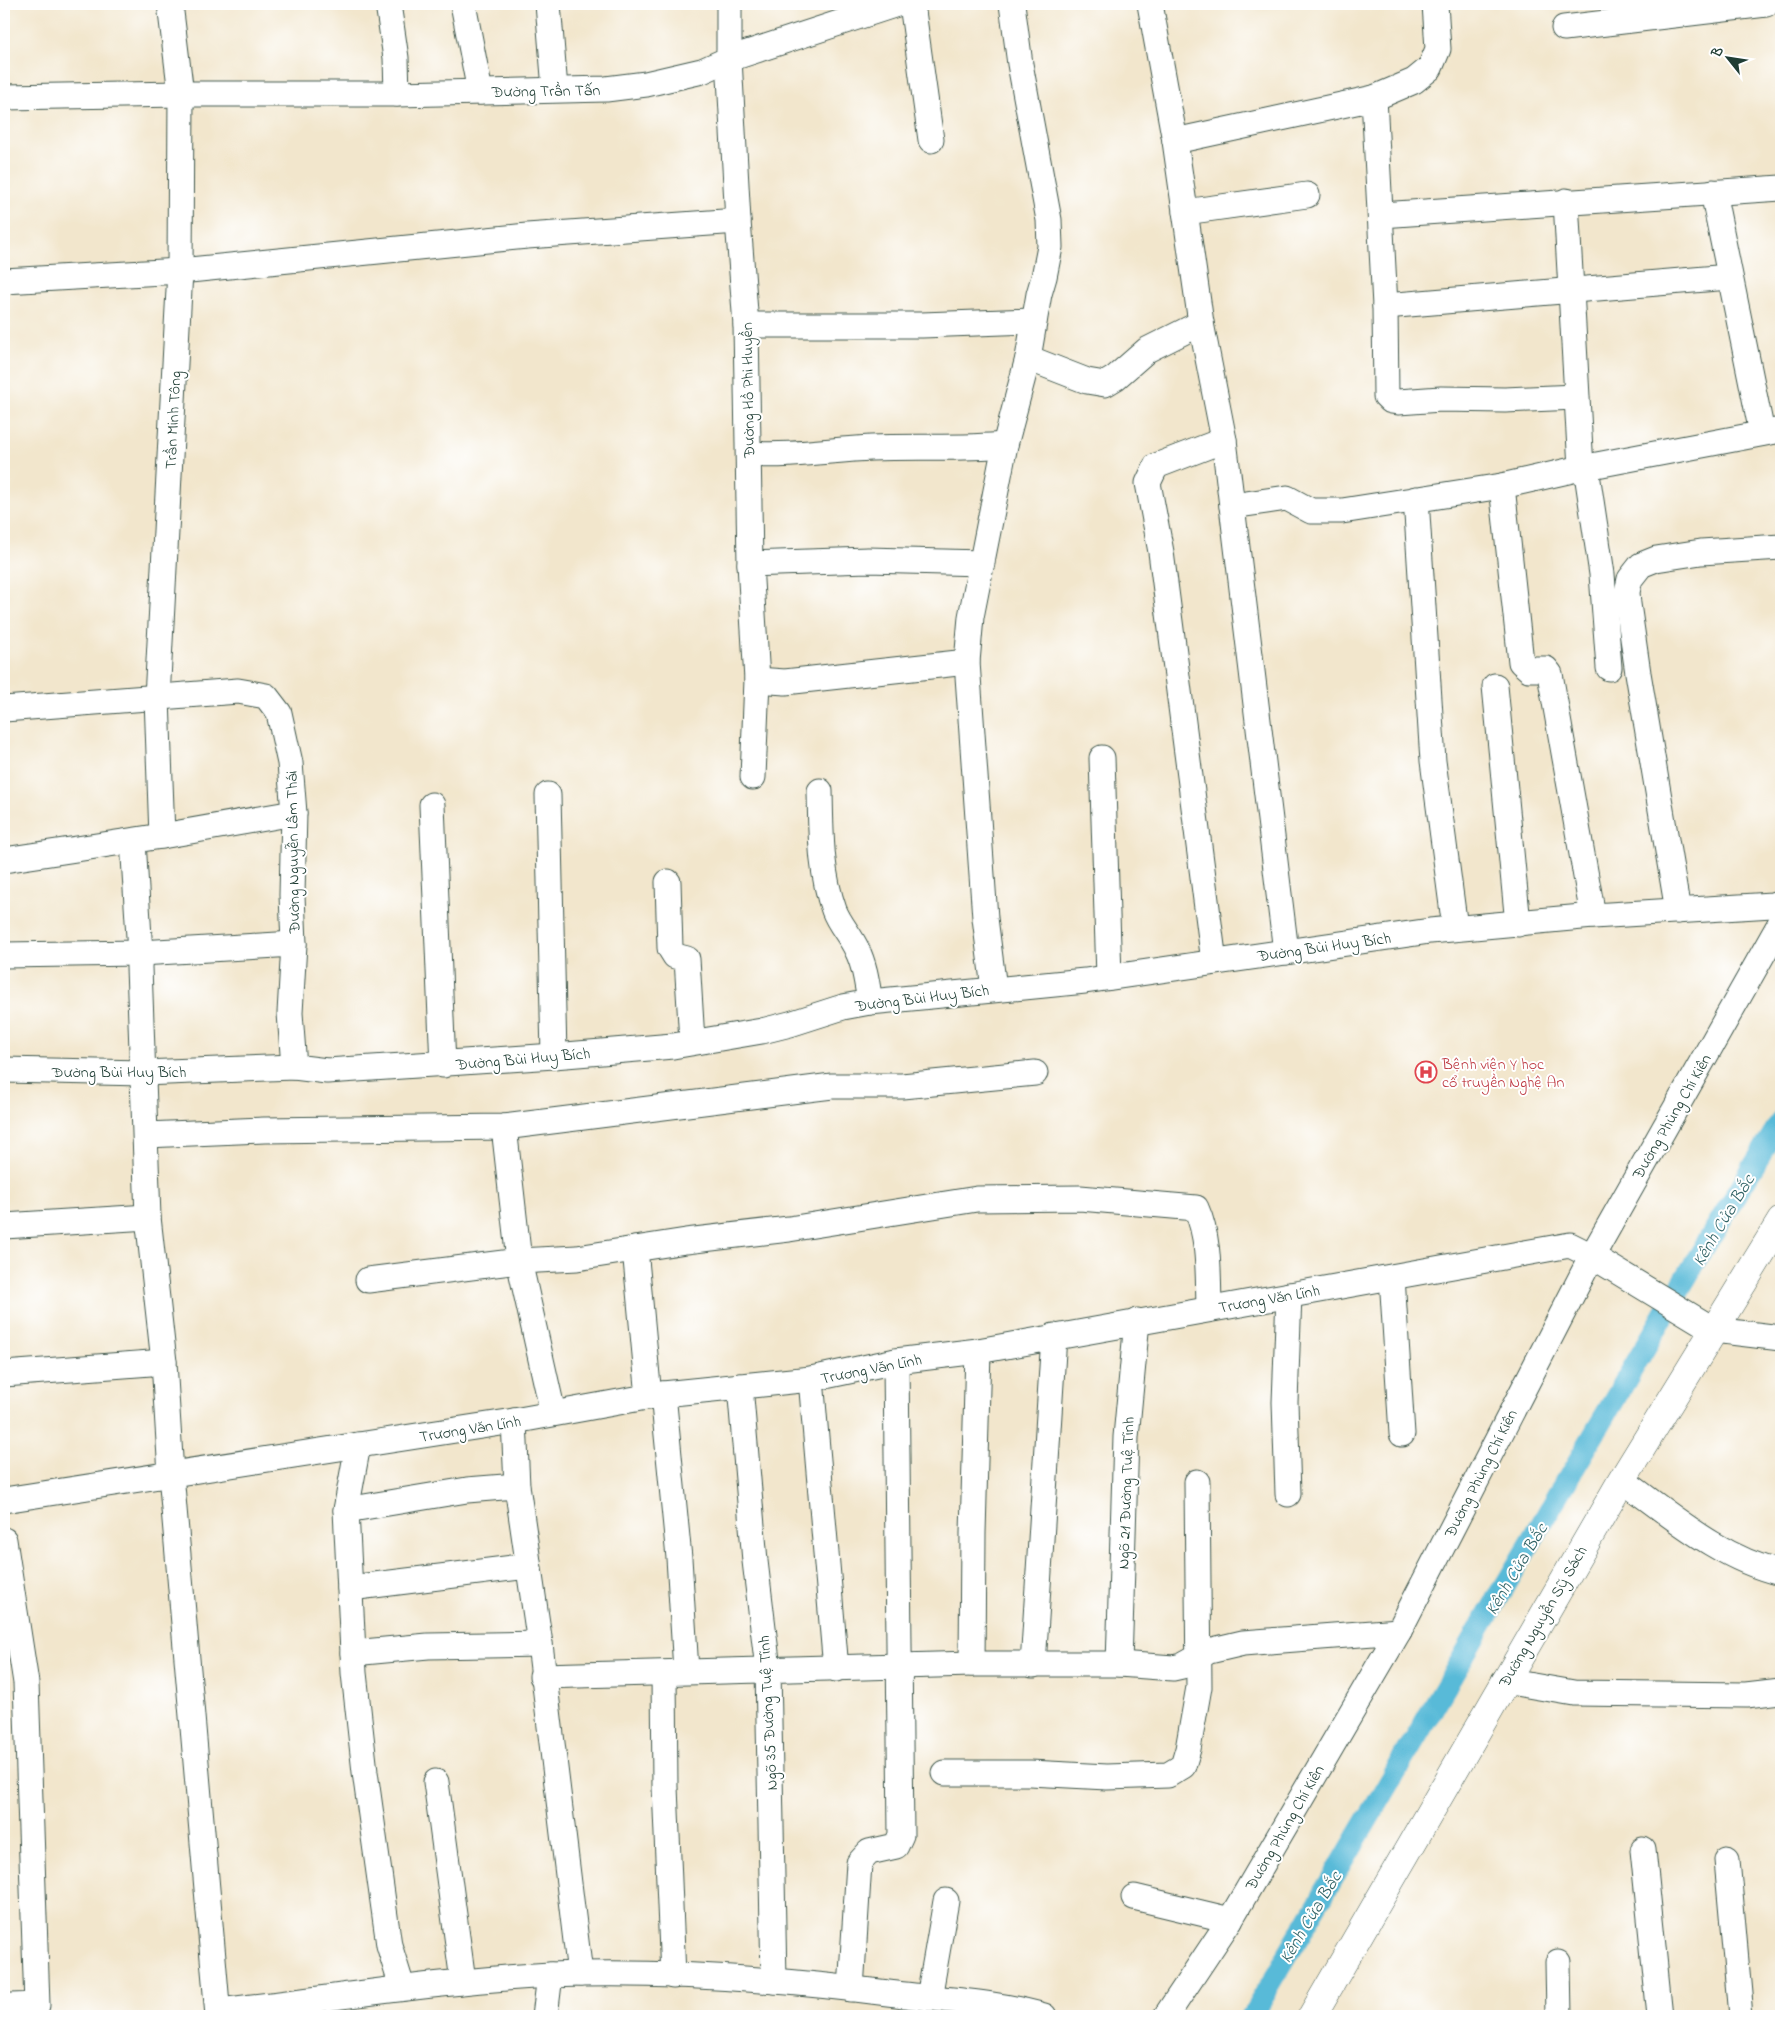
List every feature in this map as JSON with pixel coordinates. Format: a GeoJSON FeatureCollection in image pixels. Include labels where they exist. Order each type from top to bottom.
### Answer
{"type":"FeatureCollection","features":[{"type":"Feature","properties":{"kind":"main road","name":"Đường Nguyễn Sỹ Sách"},"geometry":{"type":"LineString","coordinates":[[1312,2016],[1504,1681],[1622,1480],[1708,1327],[1781,1221]]}},
{"type":"Feature","properties":{"kind":"street","name":"Trần Minh Tông"},"geometry":{"type":"LineString","coordinates":[[162,836],[157,698],[180,270],[181,94],[170,4]]}},
{"type":"Feature","properties":{"kind":"street"},"geometry":{"type":"LineString","coordinates":[[388,4],[396,58],[397,94]]}},
{"type":"Feature","properties":{"kind":"street"},"geometry":{"type":"LineString","coordinates":[[463,4],[480,92]]}},
{"type":"Feature","properties":{"kind":"street"},"geometry":{"type":"LineString","coordinates":[[548,4],[556,89]]}},
{"type":"Feature","properties":{"kind":"street","name":"Đường Hồ Phi Huyền"},"geometry":{"type":"LineString","coordinates":[[729,4],[729,60],[746,325],[750,564],[758,680],[753,777]]}},
{"type":"Feature","properties":{"kind":"street","name":"Đường Trần Tấn"},"geometry":{"type":"LineString","coordinates":[[4,97],[181,94],[397,94],[606,89],[646,84],[702,71],[729,60],[897,4]]}},
{"type":"Feature","properties":{"kind":"street"},"geometry":{"type":"LineString","coordinates":[[912,4],[931,140]]}},
{"type":"Feature","properties":{"kind":"street"},"geometry":{"type":"LineString","coordinates":[[994,989],[985,918],[967,662],[971,617],[1004,445],[1028,358],[1034,321],[1048,261],[1050,234],[1020,64],[1012,4]]}},
{"type":"Feature","properties":{"kind":"street"},"geometry":{"type":"LineString","coordinates":[[1150,4],[1175,141],[1201,324],[1224,440],[1263,780],[1286,952]]}},
{"type":"Feature","properties":{"kind":"street"},"geometry":{"type":"LineString","coordinates":[[1175,141],[1374,98],[1414,81],[1430,68],[1438,49],[1435,4]]}},
{"type":"Feature","properties":{"kind":"street"},"geometry":{"type":"LineString","coordinates":[[1564,28],[1766,4]]}},
{"type":"Feature","properties":{"kind":"street"},"geometry":{"type":"LineString","coordinates":[[1374,98],[1385,306],[1386,396],[1392,401],[1576,397]]}},
{"type":"Feature","properties":{"kind":"street"},"geometry":{"type":"LineString","coordinates":[[1381,215],[1566,201],[1781,188]]}},
{"type":"Feature","properties":{"kind":"street"},"geometry":{"type":"LineString","coordinates":[[1232,506],[1286,498],[1311,511],[1342,511],[1502,486],[1584,468],[1772,432],[1729,277],[1713,192]]}},
{"type":"Feature","properties":{"kind":"street"},"geometry":{"type":"LineString","coordinates":[[1185,212],[1307,195]]}},
{"type":"Feature","properties":{"kind":"street"},"geometry":{"type":"LineString","coordinates":[[1566,201],[1573,292],[1576,397],[1584,468],[1602,574],[1609,668]]}},
{"type":"Feature","properties":{"kind":"street"},"geometry":{"type":"LineString","coordinates":[[4,281],[180,270],[527,236],[738,221]]}},
{"type":"Feature","properties":{"kind":"street"},"geometry":{"type":"LineString","coordinates":[[1385,306],[1573,292],[1729,277]]}},
{"type":"Feature","properties":{"kind":"street"},"geometry":{"type":"LineString","coordinates":[[746,325],[922,325],[1034,321]]}},
{"type":"Feature","properties":{"kind":"street"},"geometry":{"type":"LineString","coordinates":[[1028,358],[1087,381],[1105,384],[1115,378],[1147,350],[1201,324]]}},
{"type":"Feature","properties":{"kind":"street"},"geometry":{"type":"LineString","coordinates":[[1214,962],[1161,552],[1148,483],[1156,466],[1224,440]]}},
{"type":"Feature","properties":{"kind":"street"},"geometry":{"type":"LineString","coordinates":[[749,454],[776,456],[870,448],[970,448],[1004,445]]}},
{"type":"Feature","properties":{"kind":"street"},"geometry":{"type":"LineString","coordinates":[[1502,486],[1521,662],[1528,669],[1546,669],[1550,674],[1593,916]]}},
{"type":"Feature","properties":{"kind":"street"},"geometry":{"type":"LineString","coordinates":[[1416,499],[1434,761],[1455,928]]}},
{"type":"Feature","properties":{"kind":"street"},"geometry":{"type":"LineString","coordinates":[[1678,911],[1635,653],[1627,592],[1630,579],[1641,565],[1656,559],[1701,552],[1781,547]]}},
{"type":"Feature","properties":{"kind":"street"},"geometry":{"type":"LineString","coordinates":[[750,564],[868,560],[982,563]]}},
{"type":"Feature","properties":{"kind":"street"},"geometry":{"type":"LineString","coordinates":[[758,680],[785,682],[967,662]]}},
{"type":"Feature","properties":{"kind":"street"},"geometry":{"type":"LineString","coordinates":[[1495,686],[1518,924]]}},
{"type":"Feature","properties":{"kind":"street","name":"Đường Nguyễn Lâm Thái"},"geometry":{"type":"LineString","coordinates":[[4,709],[238,691],[266,696],[279,713],[290,763],[294,813],[292,895],[294,944],[290,1013],[294,1067]]}},
{"type":"Feature","properties":{"kind":"street"},"geometry":{"type":"LineString","coordinates":[[1102,758],[1109,977]]}},
{"type":"Feature","properties":{"kind":"street"},"geometry":{"type":"LineString","coordinates":[[820,791],[822,862],[827,890],[835,913],[857,949],[866,973],[870,1002]]}},
{"type":"Feature","properties":{"kind":"street"},"geometry":{"type":"LineString","coordinates":[[548,795],[554,1056]]}},
{"type":"Feature","properties":{"kind":"street"},"geometry":{"type":"LineString","coordinates":[[432,805],[443,1065]]}},
{"type":"Feature","properties":{"kind":"street"},"geometry":{"type":"LineString","coordinates":[[4,860],[134,841],[294,813]]}},
{"type":"Feature","properties":{"kind":"street"},"geometry":{"type":"LineString","coordinates":[[134,841],[140,953],[148,1217],[164,1362],[171,1474],[218,2014],[402,1987],[463,1981],[580,1974],[774,1981],[991,2004],[1044,2016]]}},
{"type":"Feature","properties":{"kind":"street"},"geometry":{"type":"LineString","coordinates":[[668,882],[670,948],[675,956],[687,959],[692,1041]]}},
{"type":"Feature","properties":{"kind":"street","name":"Đường Bùi Huy Bích"},"geometry":{"type":"LineString","coordinates":[[4,1070],[143,1073],[294,1067],[327,1071],[443,1065],[673,1046],[692,1041],[762,1031],[842,1007],[870,1002],[1109,977],[1455,928],[1593,916],[1772,905],[1781,902]]}},
{"type":"Feature","properties":{"kind":"street","name":"Đường Phùng Chí Kiên"},"geometry":{"type":"LineString","coordinates":[[1166,2016],[1230,1920],[1399,1631],[1592,1256],[1781,922]]}},
{"type":"Feature","properties":{"kind":"street"},"geometry":{"type":"LineString","coordinates":[[4,955],[140,953],[294,944]]}},
{"type":"Feature","properties":{"kind":"street"},"geometry":{"type":"LineString","coordinates":[[146,1135],[264,1130],[504,1127],[832,1086],[902,1086],[1035,1073]]}},
{"type":"Feature","properties":{"kind":"street"},"geometry":{"type":"LineString","coordinates":[[504,1127],[519,1261],[553,1413]]}},
{"type":"Feature","properties":{"kind":"street"},"geometry":{"type":"LineString","coordinates":[[368,1280],[519,1261],[577,1258],[790,1229],[977,1199],[1080,1198],[1196,1208],[1201,1220],[1206,1256],[1209,1309]]}},
{"type":"Feature","properties":{"kind":"street"},"geometry":{"type":"LineString","coordinates":[[4,1226],[148,1217]]}},
{"type":"Feature","properties":{"kind":"street","name":"Trương Văn Lĩnh"},"geometry":{"type":"LineString","coordinates":[[4,1500],[514,1421],[656,1396],[811,1379],[896,1361],[978,1350],[1570,1245],[1592,1256],[1708,1327]]}},
{"type":"Feature","properties":{"kind":"street"},"geometry":{"type":"LineString","coordinates":[[635,1249],[679,1558],[675,1673],[665,1787],[673,1976]]}},
{"type":"Feature","properties":{"kind":"street"},"geometry":{"type":"LineString","coordinates":[[1392,1277],[1402,1434]]}},
{"type":"Feature","properties":{"kind":"street"},"geometry":{"type":"LineString","coordinates":[[1288,1494],[1285,1402],[1289,1295]]}},
{"type":"Feature","properties":{"kind":"street","name":"Ngõ 21 Đường Tuệ Tĩnh"},"geometry":{"type":"LineString","coordinates":[[1119,1664],[1126,1437],[1137,1321]]}},
{"type":"Feature","properties":{"kind":"street"},"geometry":{"type":"LineString","coordinates":[[1708,1327],[1781,1338]]}},
{"type":"Feature","properties":{"kind":"street"},"geometry":{"type":"LineString","coordinates":[[1033,1665],[1054,1336]]}},
{"type":"Feature","properties":{"kind":"street"},"geometry":{"type":"LineString","coordinates":[[972,1664],[972,1533],[978,1350]]}},
{"type":"Feature","properties":{"kind":"street"},"geometry":{"type":"LineString","coordinates":[[851,1989],[859,1863],[870,1852],[896,1846],[901,1834],[901,1665],[896,1361]]}},
{"type":"Feature","properties":{"kind":"street"},"geometry":{"type":"LineString","coordinates":[[4,1374],[164,1362]]}},
{"type":"Feature","properties":{"kind":"street"},"geometry":{"type":"LineString","coordinates":[[811,1379],[836,1669]]}},
{"type":"Feature","properties":{"kind":"street","name":"Ngõ 35 Đường Tuệ Tĩnh"},"geometry":{"type":"LineString","coordinates":[[740,1386],[755,1561],[768,1669],[774,1981]]}},
{"type":"Feature","properties":{"kind":"street"},"geometry":{"type":"LineString","coordinates":[[514,1421],[517,1486],[540,1644],[542,1676],[580,1974]]}},
{"type":"Feature","properties":{"kind":"street"},"geometry":{"type":"LineString","coordinates":[[358,1445],[346,1510],[353,1653],[365,1772],[389,1945],[402,1987]]}},
{"type":"Feature","properties":{"kind":"street"},"geometry":{"type":"LineString","coordinates":[[1622,1480],[1713,1545],[1732,1556],[1781,1573]]}},
{"type":"Feature","properties":{"kind":"street"},"geometry":{"type":"LineString","coordinates":[[945,1773],[1049,1773],[1107,1777],[1168,1775],[1183,1766],[1188,1749],[1198,1687],[1197,1482]]}},
{"type":"Feature","properties":{"kind":"street"},"geometry":{"type":"LineString","coordinates":[[346,1510],[467,1490],[517,1486]]}},
{"type":"Feature","properties":{"kind":"street"},"geometry":{"type":"LineString","coordinates":[[4,1540],[26,1683],[37,2005],[12,2006],[4,2010]]}},
{"type":"Feature","properties":{"kind":"street"},"geometry":{"type":"LineString","coordinates":[[350,1588],[528,1566]]}},
{"type":"Feature","properties":{"kind":"street"},"geometry":{"type":"LineString","coordinates":[[542,1676],[972,1664],[1119,1664],[1173,1668],[1182,1666],[1198,1656],[1225,1646],[1243,1643],[1399,1631]]}},
{"type":"Feature","properties":{"kind":"street"},"geometry":{"type":"LineString","coordinates":[[353,1653],[428,1646],[540,1644]]}},
{"type":"Feature","properties":{"kind":"street"},"geometry":{"type":"LineString","coordinates":[[1504,1681],[1574,1693],[1746,1695],[1781,1691]]}},
{"type":"Feature","properties":{"kind":"street"},"geometry":{"type":"LineString","coordinates":[[436,1782],[463,1981]]}},
{"type":"Feature","properties":{"kind":"street"},"geometry":{"type":"LineString","coordinates":[[1643,1850],[1660,2016]]}},
{"type":"Feature","properties":{"kind":"street"},"geometry":{"type":"LineString","coordinates":[[1727,1860],[1741,2016]]}},
{"type":"Feature","properties":{"kind":"street"},"geometry":{"type":"LineString","coordinates":[[1134,1897],[1230,1920]]}},
{"type":"Feature","properties":{"kind":"street"},"geometry":{"type":"LineString","coordinates":[[928,1998],[946,1901]]}},
{"type":"Feature","properties":{"kind":"street"},"geometry":{"type":"LineString","coordinates":[[1558,1962],[1559,2016]]}},
{"type":"Feature","properties":{"kind":"street"},"geometry":{"type":"LineString","coordinates":[[545,2016],[550,1975]]}},
{"type":"Feature","properties":{"kind":"waterway","name":"Kênh Cửa Bắc"},"geometry":{"type":"LineString","coordinates":[[1252,2016],[1703,1249],[1781,1121]]}},
{"type":"Feature","properties":{"kind":"place","name":"Bệnh viện Y học cổ truyền Nghệ An"},"geometry":{"type":"Point","coordinates":[1426,1072]}}]}
